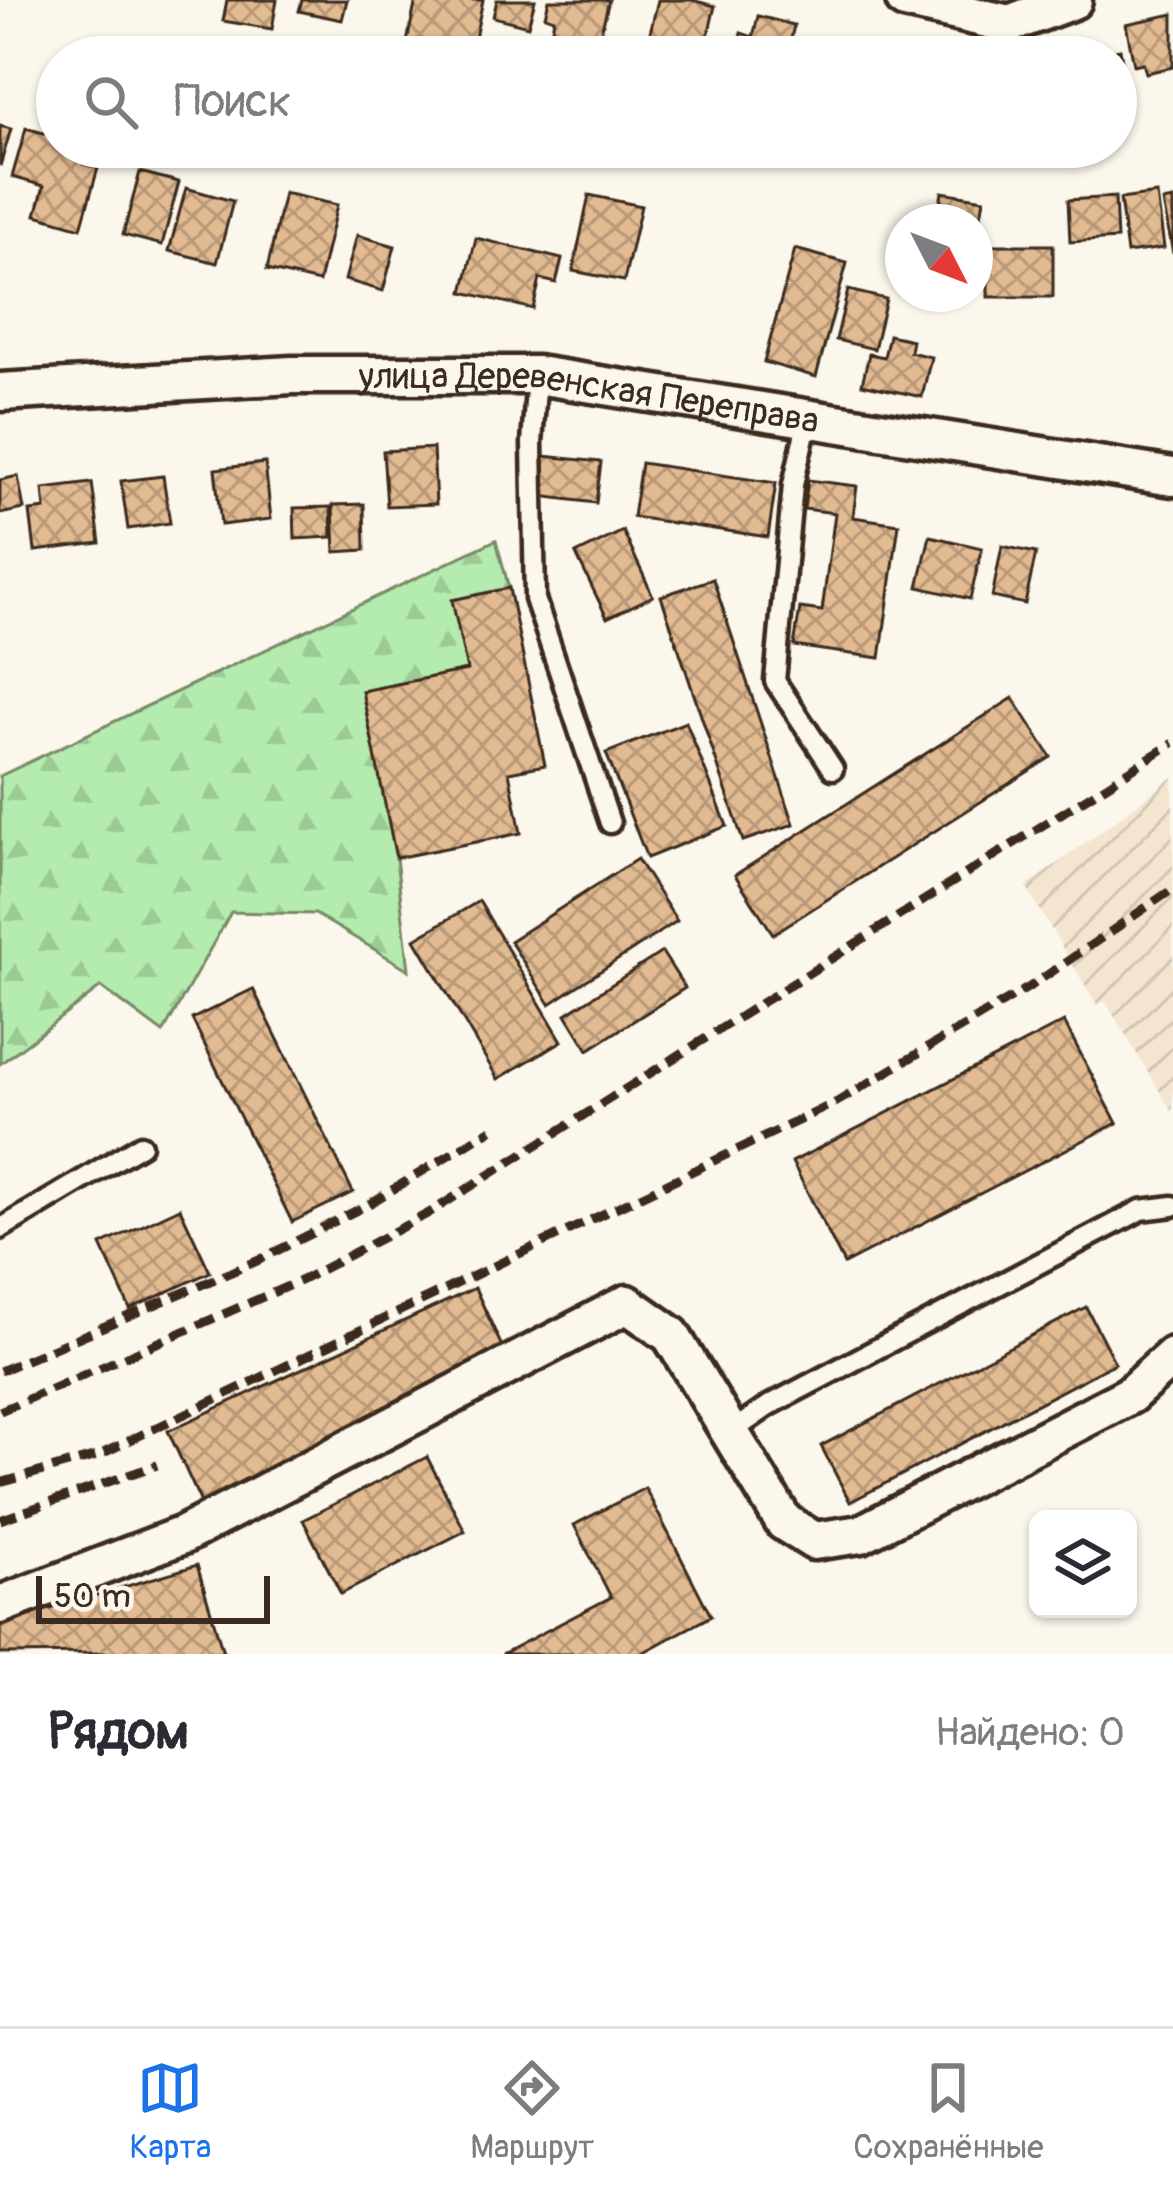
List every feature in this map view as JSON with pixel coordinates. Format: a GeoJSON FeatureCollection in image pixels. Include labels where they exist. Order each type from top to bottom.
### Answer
{"type":"FeatureCollection","features":[{"type":"Feature","properties":{"kind":"street"},"geometry":{"type":"LineString","coordinates":[[905,0],[1009,24],[1073,0]]}},
{"type":"Feature","properties":{"kind":"street","name":"улица Деревенская Переправа"},"geometry":{"type":"LineString","coordinates":[[0,392],[292,375],[538,375],[1173,477]]}},
{"type":"Feature","properties":{"kind":"street"},"geometry":{"type":"LineString","coordinates":[[0,1605],[182,1534],[627,1304],[671,1335],[784,1522],[814,1541],[861,1534],[1130,1395],[1173,1356]]}},
{"type":"Feature","properties":{"kind":"lane"},"geometry":{"type":"LineString","coordinates":[[538,375],[532,443],[535,598],[610,823]]}},
{"type":"Feature","properties":{"kind":"lane"},"geometry":{"type":"LineString","coordinates":[[808,419],[793,485],[776,680],[833,769]]}},
{"type":"Feature","properties":{"kind":"lane"},"geometry":{"type":"LineString","coordinates":[[0,1228],[141,1145]]}},
{"type":"Feature","properties":{"kind":"lane"},"geometry":{"type":"LineString","coordinates":[[731,1432],[770,1405],[1142,1210],[1173,1206]]}},
{"type":"Feature","properties":{"kind":"shaded area"},"geometry":{"type":"Polygon","coordinates":[[[1173,777],[1173,1113],[1105,1001],[1097,1005],[1026,887],[1173,777]]]}},
{"type":"Feature","properties":{"kind":"green space"},"geometry":{"type":"Polygon","coordinates":[[[496,540],[509,588],[453,600],[467,670],[362,691],[396,858],[409,970],[315,914],[231,912],[163,1033],[101,987],[0,1064],[0,776],[496,540]]]}},
{"type":"Feature","properties":{"kind":"building"},"geometry":{"type":"Polygon","coordinates":[[[227,0],[277,0],[272,29],[223,21],[227,0]]]}},
{"type":"Feature","properties":{"kind":"building"},"geometry":{"type":"Polygon","coordinates":[[[302,0],[347,0],[342,20],[299,11],[302,0]]]}},
{"type":"Feature","properties":{"kind":"building"},"geometry":{"type":"Polygon","coordinates":[[[416,0],[483,0],[475,36],[408,36],[416,0]]]}},
{"type":"Feature","properties":{"kind":"building"},"geometry":{"type":"Polygon","coordinates":[[[497,0],[535,0],[528,26],[493,17],[497,0]]]}},
{"type":"Feature","properties":{"kind":"building"},"geometry":{"type":"Polygon","coordinates":[[[549,0],[609,0],[600,36],[551,33],[554,19],[545,16],[549,0]]]}},
{"type":"Feature","properties":{"kind":"building"},"geometry":{"type":"Polygon","coordinates":[[[658,0],[715,6],[708,36],[649,36],[658,0]]]}},
{"type":"Feature","properties":{"kind":"building"},"geometry":{"type":"Polygon","coordinates":[[[1173,14],[1173,67],[1146,73],[1143,63],[1137,64],[1137,36],[1128,36],[1126,24],[1173,14]]]}},
{"type":"Feature","properties":{"kind":"building"},"geometry":{"type":"Polygon","coordinates":[[[758,16],[794,25],[792,36],[753,36],[758,16]]]}},
{"type":"Feature","properties":{"kind":"building"},"geometry":{"type":"Polygon","coordinates":[[[0,126],[11,129],[0,166],[0,126]]]}},
{"type":"Feature","properties":{"kind":"building"},"geometry":{"type":"Polygon","coordinates":[[[26,128],[36,131],[36,168],[98,168],[81,228],[36,215],[44,186],[12,177],[26,128]]]}},
{"type":"Feature","properties":{"kind":"building"},"geometry":{"type":"Polygon","coordinates":[[[140,172],[179,182],[162,245],[123,235],[140,172]]]}},
{"type":"Feature","properties":{"kind":"building"},"geometry":{"type":"Polygon","coordinates":[[[186,188],[233,201],[217,263],[169,251],[186,188]]]}},
{"type":"Feature","properties":{"kind":"building"},"geometry":{"type":"Polygon","coordinates":[[[942,192],[984,199],[983,204],[940,204],[942,192]]]}},
{"type":"Feature","properties":{"kind":"building"},"geometry":{"type":"Polygon","coordinates":[[[284,193],[337,205],[319,282],[267,270],[284,193]]]}},
{"type":"Feature","properties":{"kind":"building"},"geometry":{"type":"Polygon","coordinates":[[[1157,194],[1164,248],[1127,253],[1120,199],[1157,194]]]}},
{"type":"Feature","properties":{"kind":"building"},"geometry":{"type":"Polygon","coordinates":[[[589,195],[641,206],[624,281],[573,271],[589,195]]]}},
{"type":"Feature","properties":{"kind":"building"},"geometry":{"type":"Polygon","coordinates":[[[1115,197],[1117,239],[1070,242],[1068,200],[1115,197]]]}},
{"type":"Feature","properties":{"kind":"building"},"geometry":{"type":"Polygon","coordinates":[[[1173,200],[1173,254],[1163,202],[1173,200]]]}},
{"type":"Feature","properties":{"kind":"building"},"geometry":{"type":"Polygon","coordinates":[[[357,235],[395,246],[383,291],[345,280],[357,235]]]}},
{"type":"Feature","properties":{"kind":"building"},"geometry":{"type":"Polygon","coordinates":[[[476,238],[562,259],[556,283],[540,279],[533,309],[463,292],[476,238]]]}},
{"type":"Feature","properties":{"kind":"building"},"geometry":{"type":"Polygon","coordinates":[[[993,245],[1053,245],[1053,297],[993,297],[993,245]]]}},
{"type":"Feature","properties":{"kind":"building"},"geometry":{"type":"Polygon","coordinates":[[[795,249],[847,263],[816,377],[764,362],[795,249]]]}},
{"type":"Feature","properties":{"kind":"building"},"geometry":{"type":"Polygon","coordinates":[[[848,290],[885,299],[874,349],[836,340],[848,290]]]}},
{"type":"Feature","properties":{"kind":"building"},"geometry":{"type":"Polygon","coordinates":[[[889,335],[912,340],[910,352],[931,357],[922,397],[862,384],[869,354],[884,357],[889,335]]]}},
{"type":"Feature","properties":{"kind":"building"},"geometry":{"type":"Polygon","coordinates":[[[433,448],[436,504],[387,506],[383,451],[433,448]]]}},
{"type":"Feature","properties":{"kind":"building"},"geometry":{"type":"Polygon","coordinates":[[[544,456],[601,462],[596,503],[539,496],[544,456]]]}},
{"type":"Feature","properties":{"kind":"building"},"geometry":{"type":"Polygon","coordinates":[[[265,463],[271,519],[221,525],[215,469],[265,463]]]}},
{"type":"Feature","properties":{"kind":"building"},"geometry":{"type":"Polygon","coordinates":[[[641,463],[776,483],[768,537],[633,517],[641,463]]]}},
{"type":"Feature","properties":{"kind":"building"},"geometry":{"type":"Polygon","coordinates":[[[18,476],[24,509],[0,514],[0,480],[18,476]]]}},
{"type":"Feature","properties":{"kind":"building"},"geometry":{"type":"Polygon","coordinates":[[[163,476],[170,523],[128,529],[121,481],[163,476]]]}},
{"type":"Feature","properties":{"kind":"building"},"geometry":{"type":"Polygon","coordinates":[[[808,480],[857,486],[853,517],[899,524],[880,658],[794,646],[800,608],[822,611],[835,513],[804,509],[808,480]]]}},
{"type":"Feature","properties":{"kind":"building"},"geometry":{"type":"Polygon","coordinates":[[[92,483],[100,543],[35,551],[30,511],[45,509],[43,489],[92,483]]]}},
{"type":"Feature","properties":{"kind":"building"},"geometry":{"type":"Polygon","coordinates":[[[364,504],[365,550],[335,552],[333,505],[364,504]]]}},
{"type":"Feature","properties":{"kind":"building"},"geometry":{"type":"Polygon","coordinates":[[[331,507],[332,537],[295,539],[294,508],[331,507]]]}},
{"type":"Feature","properties":{"kind":"building"},"geometry":{"type":"Polygon","coordinates":[[[623,531],[653,596],[607,618],[576,554],[623,531]]]}},
{"type":"Feature","properties":{"kind":"building"},"geometry":{"type":"Polygon","coordinates":[[[930,536],[982,548],[970,599],[918,587],[930,536]]]}},
{"type":"Feature","properties":{"kind":"building"},"geometry":{"type":"Polygon","coordinates":[[[1002,546],[1036,553],[1025,604],[992,597],[1002,546]]]}},
{"type":"Feature","properties":{"kind":"building"},"geometry":{"type":"Polygon","coordinates":[[[713,579],[794,824],[743,841],[661,596],[713,579]]]}},
{"type":"Feature","properties":{"kind":"building"},"geometry":{"type":"Polygon","coordinates":[[[509,588],[545,765],[509,772],[521,833],[396,858],[362,691],[467,670],[452,600],[509,588]]]}},
{"type":"Feature","properties":{"kind":"building"},"geometry":{"type":"Polygon","coordinates":[[[1013,698],[1051,757],[773,934],[735,875],[1013,698]]]}},
{"type":"Feature","properties":{"kind":"building"},"geometry":{"type":"Polygon","coordinates":[[[686,722],[727,826],[647,858],[606,753],[686,722]]]}},
{"type":"Feature","properties":{"kind":"building"},"geometry":{"type":"Polygon","coordinates":[[[637,859],[677,921],[550,1004],[510,941],[637,859]]]}},
{"type":"Feature","properties":{"kind":"building"},"geometry":{"type":"Polygon","coordinates":[[[479,901],[562,1041],[498,1079],[415,939],[479,901]]]}},
{"type":"Feature","properties":{"kind":"building"},"geometry":{"type":"Polygon","coordinates":[[[662,952],[685,988],[588,1050],[566,1014],[662,952]]]}},
{"type":"Feature","properties":{"kind":"building"},"geometry":{"type":"Polygon","coordinates":[[[253,989],[353,1192],[292,1222],[192,1019],[253,989]]]}},
{"type":"Feature","properties":{"kind":"building"},"geometry":{"type":"Polygon","coordinates":[[[1064,1022],[1117,1123],[844,1264],[792,1162],[1064,1022]]]}},
{"type":"Feature","properties":{"kind":"building"},"geometry":{"type":"Polygon","coordinates":[[[180,1208],[210,1272],[130,1309],[101,1245],[180,1208]]]}},
{"type":"Feature","properties":{"kind":"building"},"geometry":{"type":"Polygon","coordinates":[[[475,1288],[509,1362],[202,1505],[168,1431],[475,1288]]]}},
{"type":"Feature","properties":{"kind":"building"},"geometry":{"type":"Polygon","coordinates":[[[1086,1307],[1115,1363],[850,1502],[821,1446],[1086,1307]]]}},
{"type":"Feature","properties":{"kind":"building"},"geometry":{"type":"Polygon","coordinates":[[[427,1457],[465,1531],[341,1594],[303,1520],[427,1457]]]}},
{"type":"Feature","properties":{"kind":"building"},"geometry":{"type":"Polygon","coordinates":[[[645,1488],[711,1616],[640,1654],[502,1654],[611,1597],[574,1525],[645,1488]]]}},
{"type":"Feature","properties":{"kind":"building"},"geometry":{"type":"Polygon","coordinates":[[[197,1565],[223,1652],[0,1654],[0,1624],[197,1565]]]}},
{"type":"Feature","properties":{"kind":"railway"},"geometry":{"type":"LineString","coordinates":[[0,1411],[302,1280],[429,1213],[1173,743]]}},
{"type":"Feature","properties":{"kind":"railway"},"geometry":{"type":"LineString","coordinates":[[0,1483],[97,1456],[837,1102],[1031,986],[1173,889]]}},
{"type":"Feature","properties":{"kind":"railway"},"geometry":{"type":"LineString","coordinates":[[0,1371],[257,1261],[369,1204],[492,1129]]}},
{"type":"Feature","properties":{"kind":"railway"},"geometry":{"type":"LineString","coordinates":[[0,1520],[157,1465]]}}]}
